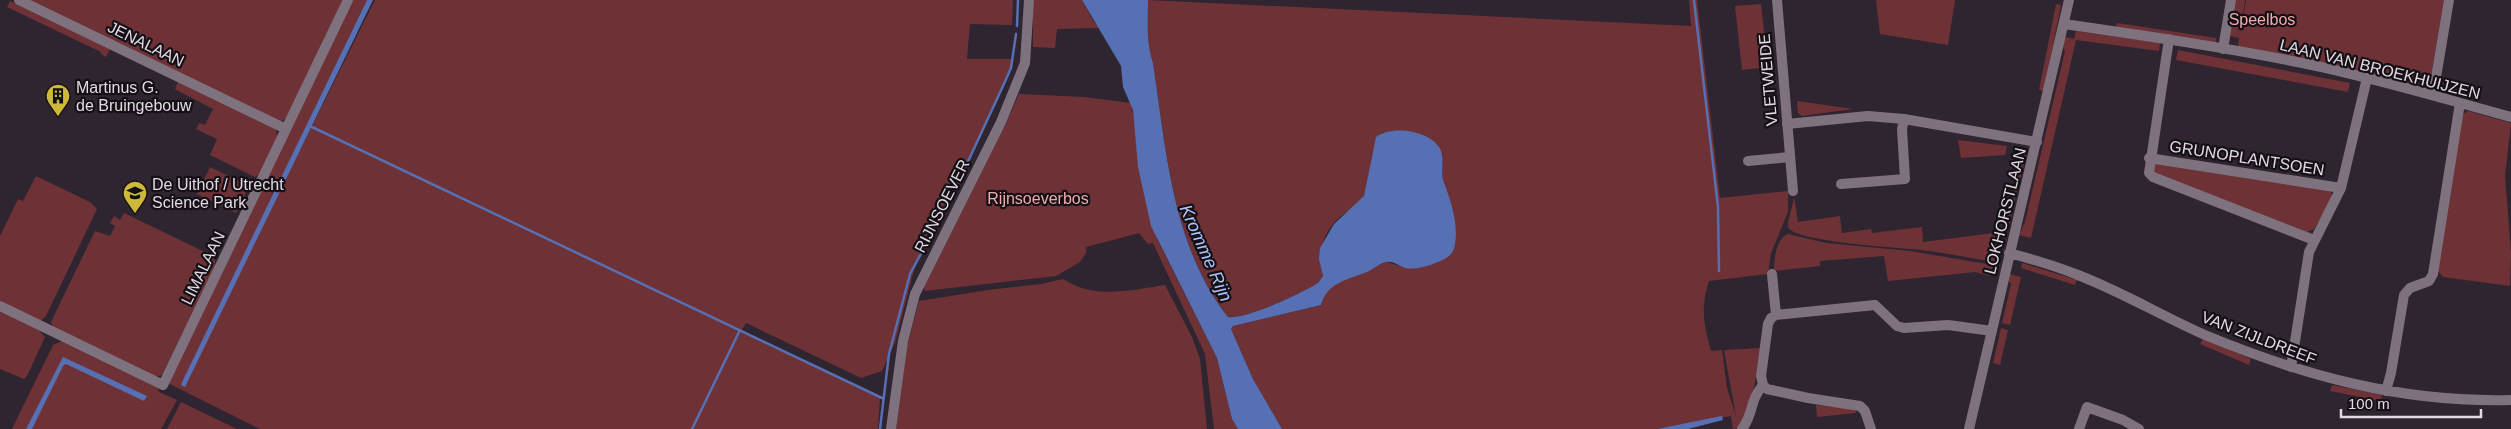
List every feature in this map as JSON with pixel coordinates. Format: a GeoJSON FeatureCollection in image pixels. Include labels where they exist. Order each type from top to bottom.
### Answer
{"type":"FeatureCollection","features":[{"type":"Feature","properties":{"kind":"street","name":"JENALAAN"},"geometry":{"type":"LineString","coordinates":[[19,0],[286,129]]}},
{"type":"Feature","properties":{"kind":"street","name":"LIMALAAN"},"geometry":{"type":"LineString","coordinates":[[0,306],[163,385],[348,0]]}},
{"type":"Feature","properties":{"kind":"street","name":"RIJNSOEVER"},"geometry":{"type":"LineString","coordinates":[[891,429],[903,341],[915,294],[1001,122],[1022,71],[1027,52],[1029,0]]}},
{"type":"Feature","properties":{"kind":"street","name":"VLETWEIDE"},"geometry":{"type":"LineString","coordinates":[[1777,0],[1793,191]]}},
{"type":"Feature","properties":{"kind":"street","name":"LOKHORSTLAAN"},"geometry":{"type":"LineString","coordinates":[[1968,429],[2069,0]]}},
{"type":"Feature","properties":{"kind":"street"},"geometry":{"type":"LineString","coordinates":[[2223,49],[2230,0]]}},
{"type":"Feature","properties":{"kind":"street"},"geometry":{"type":"LineString","coordinates":[[2433,95],[2448,0]]}},
{"type":"Feature","properties":{"kind":"street","name":"LAAN VAN BROEKHUIJZEN"},"geometry":{"type":"LineString","coordinates":[[2064,24],[2223,49],[2367,78],[2511,117]]}},
{"type":"Feature","properties":{"kind":"street","name":"GRUNOPLANTSOEN"},"geometry":{"type":"LineString","coordinates":[[2169,40],[2149,158],[2149,173],[2153,177],[2314,240]]}},
{"type":"Feature","properties":{"kind":"street"},"geometry":{"type":"LineString","coordinates":[[2291,367],[2309,252],[2341,188],[2367,78]]}},
{"type":"Feature","properties":{"kind":"street"},"geometry":{"type":"LineString","coordinates":[[2386,391],[2391,373],[2404,295],[2410,288],[2429,281],[2433,274],[2460,104]]}},
{"type":"Feature","properties":{"kind":"street"},"geometry":{"type":"LineString","coordinates":[[1787,124],[1868,116],[1904,119],[2037,142]]}},
{"type":"Feature","properties":{"kind":"street"},"geometry":{"type":"LineString","coordinates":[[1842,184],[1905,179],[1902,129],[1904,119]]}},
{"type":"Feature","properties":{"kind":"street"},"geometry":{"type":"LineString","coordinates":[[1748,161],[1790,157]]}},
{"type":"Feature","properties":{"kind":"street","name":"GRUNOPLANTSOEN"},"geometry":{"type":"LineString","coordinates":[[2149,158],[2341,188]]}},
{"type":"Feature","properties":{"kind":"street","name":"VAN ZIJLDREEF"},"geometry":{"type":"LineString","coordinates":[[2010,253],[2079,275],[2203,334],[2331,380],[2386,391],[2445,397],[2511,400]]}},
{"type":"Feature","properties":{"kind":"street"},"geometry":{"type":"LineString","coordinates":[[1772,274],[1776,315]]}},
{"type":"Feature","properties":{"kind":"street"},"geometry":{"type":"LineString","coordinates":[[1871,429],[1865,411],[1860,406],[1808,398],[1767,389],[1762,385],[1761,376],[1768,324],[1776,315],[1875,305],[1897,326],[1904,328],[1948,325],[1992,331]]}},
{"type":"Feature","properties":{"kind":"street"},"geometry":{"type":"LineString","coordinates":[[1742,429],[1747,422],[1754,394],[1762,385]]}},
{"type":"Feature","properties":{"kind":"street"},"geometry":{"type":"LineString","coordinates":[[2079,429],[2087,407],[2123,420],[2139,429]]}},
{"type":"Feature","properties":{"kind":"green space"},"geometry":{"type":"Polygon","coordinates":[[[29,0],[343,0],[287,116],[280,122],[29,0]]]}},
{"type":"Feature","properties":{"kind":"green space"},"geometry":{"type":"Polygon","coordinates":[[[353,0],[367,0],[303,133],[300,150],[375,0],[1013,0],[1012,25],[970,24],[967,59],[1014,59],[953,197],[915,266],[895,343],[882,371],[861,378],[746,323],[742,330],[880,398],[878,429],[260,429],[170,384],[168,380],[353,0]]]}},
{"type":"Feature","properties":{"kind":"green space"},"geometry":{"type":"Polygon","coordinates":[[[1033,0],[1082,0],[1094,22],[1100,28],[1057,29],[1055,48],[1033,47],[1033,0]]]}},
{"type":"Feature","properties":{"kind":"green space"},"geometry":{"type":"Polygon","coordinates":[[[1148,0],[1691,26],[1689,0],[1697,0],[1720,198],[1788,191],[1788,212],[1771,253],[1768,274],[1709,281],[1706,291],[1704,316],[1711,351],[1722,350],[1727,388],[1736,416],[1724,350],[1760,348],[1751,400],[1738,428],[1733,429],[1731,416],[1657,429],[1282,429],[1253,379],[1231,329],[1233,326],[1321,305],[1323,295],[1337,283],[1387,262],[1407,268],[1438,263],[1455,245],[1456,237],[1451,204],[1443,182],[1442,155],[1402,131],[1382,133],[1374,149],[1368,186],[1363,198],[1334,223],[1322,244],[1321,268],[1323,276],[1318,283],[1260,310],[1236,317],[1228,317],[1209,289],[1194,259],[1174,195],[1149,47],[1148,0]]]}},
{"type":"Feature","properties":{"kind":"green space"},"geometry":{"type":"Polygon","coordinates":[[[1876,0],[1955,0],[1948,45],[1880,34],[1876,0]]]}},
{"type":"Feature","properties":{"kind":"green space","name":"Speelbos"},"geometry":{"type":"Polygon","coordinates":[[[2236,0],[2245,0],[2240,36],[2246,0],[2444,0],[2431,75],[2420,73],[2417,85],[2238,47],[2239,38],[2230,36],[2236,0]]]}},
{"type":"Feature","properties":{"kind":"green space"},"geometry":{"type":"Polygon","coordinates":[[[10,1],[110,49],[106,57],[101,52],[7,7],[10,1]]]}},
{"type":"Feature","properties":{"kind":"green space"},"geometry":{"type":"Polygon","coordinates":[[[1761,4],[1768,67],[1742,70],[1735,6],[1761,4]]]}},
{"type":"Feature","properties":{"kind":"green space"},"geometry":{"type":"Polygon","coordinates":[[[2056,4],[2061,5],[2044,91],[2039,90],[2056,4]]]}},
{"type":"Feature","properties":{"kind":"green space"},"geometry":{"type":"Polygon","coordinates":[[[2117,23],[2216,38],[2216,43],[2116,27],[2117,23]]]}},
{"type":"Feature","properties":{"kind":"green space"},"geometry":{"type":"Polygon","coordinates":[[[2076,31],[2160,43],[2159,51],[2076,40],[2031,238],[2019,235],[2025,222],[2065,51],[2063,47],[2065,37],[2074,39],[2076,31]]]}},
{"type":"Feature","properties":{"kind":"green space"},"geometry":{"type":"Polygon","coordinates":[[[2178,50],[2350,83],[2348,92],[2176,60],[2178,50]]]}},
{"type":"Feature","properties":{"kind":"green space"},"geometry":{"type":"Polygon","coordinates":[[[178,82],[276,129],[277,137],[259,174],[255,177],[210,155],[217,139],[196,129],[199,123],[205,125],[213,109],[175,89],[178,82]]]}},
{"type":"Feature","properties":{"kind":"green space","name":"Rijnsoeverbos"},"geometry":{"type":"Polygon","coordinates":[[[1019,94],[1084,97],[1131,103],[1136,128],[1137,149],[1158,241],[1217,358],[1232,419],[1238,429],[1214,429],[1205,354],[1153,243],[1148,244],[1139,233],[1086,247],[1086,253],[1080,262],[1056,276],[925,291],[923,285],[1000,127],[1004,128],[1019,94]]]}},
{"type":"Feature","properties":{"kind":"green space"},"geometry":{"type":"Polygon","coordinates":[[[1797,101],[1853,109],[1802,116],[1798,113],[1797,101]]]}},
{"type":"Feature","properties":{"kind":"green space"},"geometry":{"type":"Polygon","coordinates":[[[2468,111],[2511,123],[2505,176],[2511,253],[2510,286],[2443,277],[2438,271],[2462,115],[2468,111]]]}},
{"type":"Feature","properties":{"kind":"green space"},"geometry":{"type":"Polygon","coordinates":[[[1958,140],[2007,146],[2005,155],[1961,158],[1958,140]]]}},
{"type":"Feature","properties":{"kind":"green space"},"geometry":{"type":"Polygon","coordinates":[[[2023,149],[2027,150],[2009,225],[2006,224],[2023,149]]]}},
{"type":"Feature","properties":{"kind":"green space"},"geometry":{"type":"Polygon","coordinates":[[[2155,163],[2330,190],[2333,198],[2314,229],[2307,232],[2155,173],[2153,167],[2155,163]]]}},
{"type":"Feature","properties":{"kind":"green space"},"geometry":{"type":"Polygon","coordinates":[[[210,167],[249,186],[236,213],[197,194],[210,167]]]}},
{"type":"Feature","properties":{"kind":"green space"},"geometry":{"type":"Polygon","coordinates":[[[36,176],[90,202],[97,209],[46,316],[40,321],[0,301],[0,236],[18,199],[23,201],[36,176]]]}},
{"type":"Feature","properties":{"kind":"green space"},"geometry":{"type":"Polygon","coordinates":[[[1794,197],[1798,222],[1840,216],[1842,233],[1871,229],[1872,233],[1922,227],[1923,242],[2001,232],[1994,262],[1922,250],[1873,246],[1809,237],[1794,232],[1788,227],[1794,197]]]}},
{"type":"Feature","properties":{"kind":"green space"},"geometry":{"type":"Polygon","coordinates":[[[124,213],[211,255],[215,260],[215,266],[162,375],[155,377],[53,327],[51,322],[95,231],[110,236],[115,226],[110,223],[114,216],[120,220],[124,213]]]}},
{"type":"Feature","properties":{"kind":"green space"},"geometry":{"type":"Polygon","coordinates":[[[1788,234],[1826,243],[1910,251],[1993,265],[1990,276],[1975,272],[1888,281],[1884,256],[1820,261],[1820,266],[1774,271],[1778,245],[1788,234]]]}},
{"type":"Feature","properties":{"kind":"green space"},"geometry":{"type":"Polygon","coordinates":[[[2022,263],[2077,280],[2075,285],[2021,268],[2022,263]]]}},
{"type":"Feature","properties":{"kind":"green space"},"geometry":{"type":"Polygon","coordinates":[[[2009,274],[2021,277],[2010,325],[2002,323],[2011,284],[2008,280],[2009,274]]]}},
{"type":"Feature","properties":{"kind":"green space"},"geometry":{"type":"Polygon","coordinates":[[[1063,279],[1087,290],[1113,292],[1165,285],[1192,337],[1200,359],[1207,429],[896,429],[907,346],[919,301],[1041,284],[1063,279]]]}},
{"type":"Feature","properties":{"kind":"green space"},"geometry":{"type":"Polygon","coordinates":[[[0,311],[39,330],[45,337],[24,379],[0,369],[0,311]]]}},
{"type":"Feature","properties":{"kind":"green space"},"geometry":{"type":"Polygon","coordinates":[[[2001,328],[2008,330],[2000,365],[1993,363],[2001,328]]]}},
{"type":"Feature","properties":{"kind":"green space"},"geometry":{"type":"Polygon","coordinates":[[[2203,339],[2251,359],[2249,365],[2200,344],[2203,339]]]}},
{"type":"Feature","properties":{"kind":"green space"},"geometry":{"type":"Polygon","coordinates":[[[62,341],[158,388],[159,392],[177,400],[161,429],[12,429],[53,345],[62,341]]]}},
{"type":"Feature","properties":{"kind":"green space"},"geometry":{"type":"Polygon","coordinates":[[[2332,385],[2382,395],[2381,401],[2330,391],[2332,385]]]}},
{"type":"Feature","properties":{"kind":"green space"},"geometry":{"type":"Polygon","coordinates":[[[181,402],[237,429],[167,429],[181,402]]]}},
{"type":"Feature","properties":{"kind":"green space"},"geometry":{"type":"Polygon","coordinates":[[[1816,405],[1855,409],[1856,413],[1817,417],[1816,405]]]}},
{"type":"Feature","properties":{"kind":"water"},"geometry":{"type":"Polygon","coordinates":[[[367,0],[373,0],[185,387],[181,385],[184,378],[367,0]]]}},
{"type":"Feature","properties":{"kind":"water"},"geometry":{"type":"Polygon","coordinates":[[[1082,0],[1148,0],[1149,47],[1174,196],[1194,259],[1209,289],[1228,317],[1236,317],[1260,310],[1318,283],[1323,276],[1319,259],[1320,248],[1334,224],[1364,196],[1376,137],[1391,131],[1409,131],[1434,141],[1441,151],[1443,180],[1456,229],[1455,244],[1450,255],[1431,265],[1410,269],[1392,262],[1384,263],[1333,287],[1321,305],[1233,326],[1231,329],[1253,379],[1282,429],[1238,429],[1232,419],[1217,358],[1151,226],[1138,167],[1133,110],[1123,87],[1121,66],[1082,0]]]}},
{"type":"Feature","properties":{"kind":"water"},"geometry":{"type":"Polygon","coordinates":[[[63,357],[147,396],[144,401],[66,364],[63,366],[32,429],[26,429],[63,357]]]}},
{"type":"Feature","properties":{"kind":"water"},"geometry":{"type":"Polygon","coordinates":[[[1722,416],[1723,420],[1688,429],[1657,429],[1722,416]]]}},
{"type":"Feature","properties":{"kind":"waterway"},"geometry":{"type":"LineString","coordinates":[[1017,26],[1018,0]]}},
{"type":"Feature","properties":{"kind":"waterway"},"geometry":{"type":"LineString","coordinates":[[1694,0],[1718,207],[1719,271]]}},
{"type":"Feature","properties":{"kind":"waterway"},"geometry":{"type":"LineString","coordinates":[[880,429],[889,354],[910,274],[952,196],[1011,68],[1016,34]]}},
{"type":"Feature","properties":{"kind":"waterway"},"geometry":{"type":"LineString","coordinates":[[312,127],[882,398]]}},
{"type":"Feature","properties":{"kind":"waterway"},"geometry":{"type":"LineString","coordinates":[[692,429],[740,330]]}},
{"type":"Feature","properties":{"kind":"place","name":"Martinus G. de Bruingebouw"},"geometry":{"type":"Point","coordinates":[58,117]}},
{"type":"Feature","properties":{"kind":"place","name":"De Uithof / Utrecht Science Park"},"geometry":{"type":"Point","coordinates":[135,214]}},
{"type":"Feature","properties":{"kind":"water label","name":"Kromme Rijn"},"geometry":{"type":"Point","coordinates":[1206,253]}}]}
